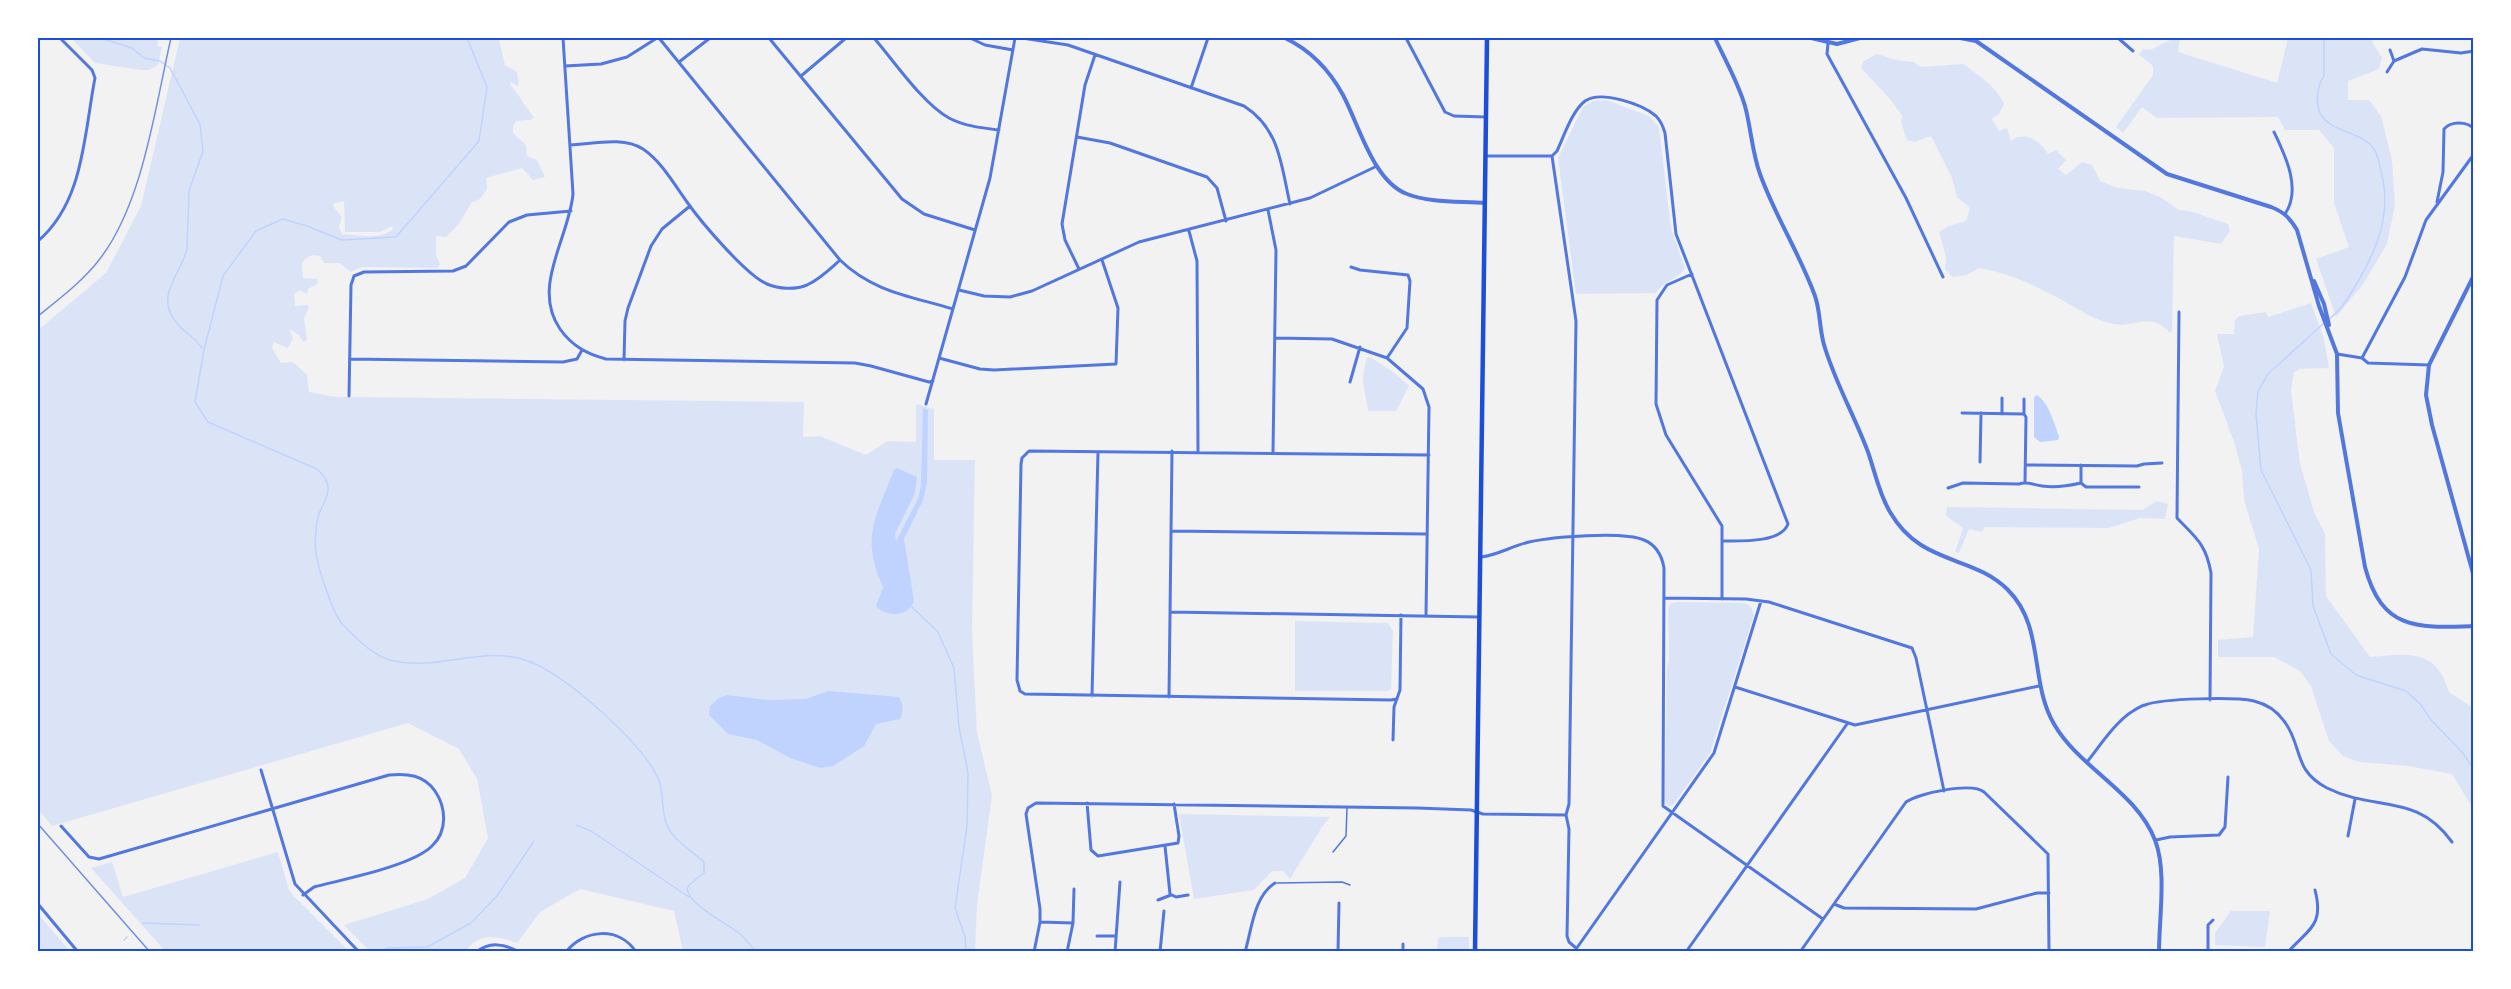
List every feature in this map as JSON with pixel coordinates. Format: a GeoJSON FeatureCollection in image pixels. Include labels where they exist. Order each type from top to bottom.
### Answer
{"type":"FeatureCollection","features":[{"type":"Feature","properties":{"kind":"main road"},"geometry":{"type":"LineString","coordinates":[[1475,951],[1487,38]]}},
{"type":"Feature","properties":{"kind":"street"},"geometry":{"type":"LineString","coordinates":[[38,241],[54,226],[74,189],[95,78],[92,70],[60,38]]}},
{"type":"Feature","properties":{"kind":"street"},"geometry":{"type":"LineString","coordinates":[[562,38],[573,194],[571,211],[551,272],[548,289],[555,320],[571,342],[582,350],[606,359],[855,363],[929,382],[933,381]]}},
{"type":"Feature","properties":{"kind":"street"},"geometry":{"type":"LineString","coordinates":[[565,66],[601,64],[627,57],[658,38],[840,260],[855,274],[876,286],[953,309]]}},
{"type":"Feature","properties":{"kind":"street"},"geometry":{"type":"LineString","coordinates":[[679,62],[710,38]]}},
{"type":"Feature","properties":{"kind":"street"},"geometry":{"type":"LineString","coordinates":[[769,38],[902,199],[924,214],[975,230]]}},
{"type":"Feature","properties":{"kind":"street"},"geometry":{"type":"LineString","coordinates":[[801,76],[846,38]]}},
{"type":"Feature","properties":{"kind":"street"},"geometry":{"type":"LineString","coordinates":[[874,38],[933,107],[950,119],[967,125],[999,130]]}},
{"type":"Feature","properties":{"kind":"street"},"geometry":{"type":"LineString","coordinates":[[970,38],[985,45],[1013,50]]}},
{"type":"Feature","properties":{"kind":"street"},"geometry":{"type":"LineString","coordinates":[[926,404],[990,178],[1015,38]]}},
{"type":"Feature","properties":{"kind":"street"},"geometry":{"type":"LineString","coordinates":[[1022,38],[1068,45],[1244,106],[1258,115],[1274,137],[1290,204]]}},
{"type":"Feature","properties":{"kind":"street"},"geometry":{"type":"LineString","coordinates":[[1191,88],[1208,38]]}},
{"type":"Feature","properties":{"kind":"street"},"geometry":{"type":"LineString","coordinates":[[1285,38],[1312,56],[1329,73],[1342,94],[1377,166],[1390,184],[1417,197],[1485,202]]}},
{"type":"Feature","properties":{"kind":"street"},"geometry":{"type":"LineString","coordinates":[[1406,38],[1445,112],[1454,117],[1486,117]]}},
{"type":"Feature","properties":{"kind":"street"},"geometry":{"type":"LineString","coordinates":[[1715,38],[1738,86],[1761,175],[1814,293],[1824,346],[1869,454],[1878,486],[1889,512],[1910,537],[1926,549],[1992,577],[2017,599],[2030,624],[2039,686],[2045,707],[2054,725],[2067,742],[2138,810],[2155,840],[2160,862],[2159,951]]}},
{"type":"Feature","properties":{"kind":"street"},"geometry":{"type":"LineString","coordinates":[[1811,38],[1837,44],[1860,38]]}},
{"type":"Feature","properties":{"kind":"street"},"geometry":{"type":"LineString","coordinates":[[1960,38],[1976,41],[2167,174],[2229,193],[2285,214],[2297,230],[2337,354],[2338,413],[2365,567],[2371,587],[2388,611],[2406,622],[2427,627],[2474,626]]}},
{"type":"Feature","properties":{"kind":"street"},"geometry":{"type":"LineString","coordinates":[[2118,38],[2133,51]]}},
{"type":"Feature","properties":{"kind":"street"},"geometry":{"type":"LineString","coordinates":[[1828,43],[1827,54],[1906,198],[1943,278]]}},
{"type":"Feature","properties":{"kind":"street"},"geometry":{"type":"LineString","coordinates":[[2387,72],[2394,61],[2422,49],[2461,53],[2474,51]]}},
{"type":"Feature","properties":{"kind":"street"},"geometry":{"type":"LineString","coordinates":[[2390,50],[2394,61]]}},
{"type":"Feature","properties":{"kind":"street"},"geometry":{"type":"LineString","coordinates":[[1079,269],[1065,240],[1062,224],[1085,85],[1095,55]]}},
{"type":"Feature","properties":{"kind":"street"},"geometry":{"type":"LineString","coordinates":[[1723,541],[1760,540],[1790,528],[1674,225],[1664,129],[1653,114],[1612,98],[1601,96],[1590,99],[1579,107],[1552,156],[1576,321],[1569,804],[1566,815],[1569,829],[1567,936],[1575,950],[1714,753],[1761,601]]}},
{"type":"Feature","properties":{"kind":"street"},"geometry":{"type":"LineString","coordinates":[[2437,204],[2443,172],[2444,129],[2449,124],[2462,123],[2474,129]]}},
{"type":"Feature","properties":{"kind":"street"},"geometry":{"type":"LineString","coordinates":[[2274,132],[2290,169],[2290,205],[2285,214]]}},
{"type":"Feature","properties":{"kind":"street"},"geometry":{"type":"LineString","coordinates":[[1077,137],[1110,143],[1207,177],[1217,188],[1226,220]]}},
{"type":"Feature","properties":{"kind":"street"},"geometry":{"type":"LineString","coordinates":[[570,146],[622,141],[642,148],[662,167],[690,206],[739,262],[765,283],[787,288],[806,286],[819,279],[840,260]]}},
{"type":"Feature","properties":{"kind":"street"},"geometry":{"type":"LineString","coordinates":[[2362,358],[2405,277],[2426,220],[2474,154]]}},
{"type":"Feature","properties":{"kind":"street"},"geometry":{"type":"LineString","coordinates":[[1486,156],[1552,156]]}},
{"type":"Feature","properties":{"kind":"street"},"geometry":{"type":"LineString","coordinates":[[959,290],[984,296],[1010,297],[1032,291],[1139,242],[1310,198],[1377,166]]}},
{"type":"Feature","properties":{"kind":"street"},"geometry":{"type":"LineString","coordinates":[[624,360],[625,321],[628,308],[651,246],[662,229],[690,206]]}},
{"type":"Feature","properties":{"kind":"street"},"geometry":{"type":"LineString","coordinates":[[1268,210],[1276,250],[1273,452]]}},
{"type":"Feature","properties":{"kind":"street"},"geometry":{"type":"LineString","coordinates":[[349,396],[351,285],[354,276],[364,272],[453,272],[466,266],[509,222],[527,215],[571,211]]}},
{"type":"Feature","properties":{"kind":"street"},"geometry":{"type":"LineString","coordinates":[[1188,231],[1197,261],[1198,451]]}},
{"type":"Feature","properties":{"kind":"street"},"geometry":{"type":"LineString","coordinates":[[939,358],[980,369],[994,370],[1116,364],[1118,308],[1102,260]]}},
{"type":"Feature","properties":{"kind":"street"},"geometry":{"type":"LineString","coordinates":[[1351,267],[1408,275],[1410,280],[1407,328],[1387,358]]}},
{"type":"Feature","properties":{"kind":"street"},"geometry":{"type":"LineString","coordinates":[[1692,274],[1667,285],[1657,300],[1656,404],[1666,435],[1720,522],[1723,541],[1722,599]]}},
{"type":"Feature","properties":{"kind":"street"},"geometry":{"type":"LineString","coordinates":[[2474,275],[2429,365],[2426,395],[2429,414],[2474,577]]}},
{"type":"Feature","properties":{"kind":"street"},"geometry":{"type":"LineString","coordinates":[[2179,312],[2177,518],[2204,547],[2211,573],[2210,700]]}},
{"type":"Feature","properties":{"kind":"street"},"geometry":{"type":"LineString","coordinates":[[1275,338],[1332,339],[1360,347],[1387,358],[1423,388],[1429,407],[1426,615]]}},
{"type":"Feature","properties":{"kind":"street"},"geometry":{"type":"LineString","coordinates":[[1350,382],[1360,347]]}},
{"type":"Feature","properties":{"kind":"street"},"geometry":{"type":"LineString","coordinates":[[350,359],[563,363],[577,359],[582,350]]}},
{"type":"Feature","properties":{"kind":"street"},"geometry":{"type":"LineString","coordinates":[[2337,354],[2362,358],[2368,363],[2429,365]]}},
{"type":"Feature","properties":{"kind":"street"},"geometry":{"type":"LineString","coordinates":[[2002,398],[2002,414]]}},
{"type":"Feature","properties":{"kind":"street"},"geometry":{"type":"LineString","coordinates":[[2024,399],[2025,482]]}},
{"type":"Feature","properties":{"kind":"street"},"geometry":{"type":"LineString","coordinates":[[1962,413],[2024,414]]}},
{"type":"Feature","properties":{"kind":"street"},"geometry":{"type":"LineString","coordinates":[[1980,462],[1981,413]]}},
{"type":"Feature","properties":{"kind":"street"},"geometry":{"type":"LineString","coordinates":[[1397,699],[1032,695],[1020,692],[1017,680],[1021,464],[1022,458],[1029,451],[1429,455]]}},
{"type":"Feature","properties":{"kind":"street"},"geometry":{"type":"LineString","coordinates":[[1092,696],[1098,451]]}},
{"type":"Feature","properties":{"kind":"street"},"geometry":{"type":"LineString","coordinates":[[1169,697],[1172,451]]}},
{"type":"Feature","properties":{"kind":"street"},"geometry":{"type":"LineString","coordinates":[[2026,465],[2137,466],[2162,464]]}},
{"type":"Feature","properties":{"kind":"street"},"geometry":{"type":"LineString","coordinates":[[2081,465],[2081,483]]}},
{"type":"Feature","properties":{"kind":"street"},"geometry":{"type":"LineString","coordinates":[[1948,488],[1963,483],[2019,484],[2025,482],[2043,486],[2081,483],[2086,487],[2139,488]]}},
{"type":"Feature","properties":{"kind":"street"},"geometry":{"type":"LineString","coordinates":[[1171,531],[1428,534]]}},
{"type":"Feature","properties":{"kind":"street"},"geometry":{"type":"LineString","coordinates":[[1480,557],[1496,555],[1534,541],[1573,537],[1631,537],[1649,543],[1658,552],[1663,562],[1664,598],[1661,801],[1664,808],[1823,920]]}},
{"type":"Feature","properties":{"kind":"street"},"geometry":{"type":"LineString","coordinates":[[1664,598],[1761,601],[1912,648],[1928,710],[1944,791]]}},
{"type":"Feature","properties":{"kind":"street"},"geometry":{"type":"LineString","coordinates":[[1170,612],[1479,617]]}},
{"type":"Feature","properties":{"kind":"street"},"geometry":{"type":"LineString","coordinates":[[1394,740],[1397,699],[1400,690],[1401,615]]}},
{"type":"Feature","properties":{"kind":"street"},"geometry":{"type":"LineString","coordinates":[[1735,687],[1847,724],[1857,725],[2039,686]]}},
{"type":"Feature","properties":{"kind":"street"},"geometry":{"type":"LineString","coordinates":[[2087,762],[2129,713],[2145,704],[2247,700],[2268,706],[2286,722],[2297,754],[2308,775],[2325,787],[2355,799],[2412,808],[2430,817],[2452,842]]}},
{"type":"Feature","properties":{"kind":"street"},"geometry":{"type":"LineString","coordinates":[[1686,951],[1847,724]]}},
{"type":"Feature","properties":{"kind":"street"},"geometry":{"type":"LineString","coordinates":[[261,770],[295,884],[303,895],[359,951]]}},
{"type":"Feature","properties":{"kind":"street"},"geometry":{"type":"LineString","coordinates":[[61,826],[89,857],[99,859],[400,774],[411,774],[431,785],[443,804],[444,827],[433,846],[412,859],[314,887],[303,895]]}},
{"type":"Feature","properties":{"kind":"street"},"geometry":{"type":"LineString","coordinates":[[2155,840],[2170,837],[2219,835],[2225,827],[2228,777]]}},
{"type":"Feature","properties":{"kind":"street"},"geometry":{"type":"LineString","coordinates":[[1800,951],[1906,802],[1919,796],[1973,786],[1981,789],[2043,847],[2049,857],[2049,951]]}},
{"type":"Feature","properties":{"kind":"street"},"geometry":{"type":"LineString","coordinates":[[2349,836],[2355,799]]}},
{"type":"Feature","properties":{"kind":"street"},"geometry":{"type":"LineString","coordinates":[[1034,951],[1040,922],[1026,814],[1028,808],[1042,802],[1417,808],[1566,815]]}},
{"type":"Feature","properties":{"kind":"street"},"geometry":{"type":"LineString","coordinates":[[1087,802],[1091,850],[1095,855],[1174,845],[1179,840],[1174,804]]}},
{"type":"Feature","properties":{"kind":"street"},"geometry":{"type":"LineString","coordinates":[[1165,846],[1171,895]]}},
{"type":"Feature","properties":{"kind":"street"},"geometry":{"type":"LineString","coordinates":[[1115,951],[1120,882]]}},
{"type":"Feature","properties":{"kind":"street"},"geometry":{"type":"LineString","coordinates":[[1245,951],[1259,900],[1265,889],[1275,883]]}},
{"type":"Feature","properties":{"kind":"street"},"geometry":{"type":"LineString","coordinates":[[1068,951],[1073,923],[1074,888]]}},
{"type":"Feature","properties":{"kind":"street"},"geometry":{"type":"LineString","coordinates":[[2288,951],[2318,918],[2319,905],[2315,890]]}},
{"type":"Feature","properties":{"kind":"street"},"geometry":{"type":"LineString","coordinates":[[1834,904],[1844,908],[1968,910],[2049,893]]}},
{"type":"Feature","properties":{"kind":"street"},"geometry":{"type":"LineString","coordinates":[[1158,900],[1171,895],[1176,897],[1188,895]]}},
{"type":"Feature","properties":{"kind":"street"},"geometry":{"type":"LineString","coordinates":[[1338,951],[1339,903]]}},
{"type":"Feature","properties":{"kind":"street"},"geometry":{"type":"LineString","coordinates":[[38,904],[78,951]]}},
{"type":"Feature","properties":{"kind":"street"},"geometry":{"type":"LineString","coordinates":[[1160,951],[1164,911]]}},
{"type":"Feature","properties":{"kind":"street"},"geometry":{"type":"LineString","coordinates":[[2208,951],[2208,925],[2213,920]]}},
{"type":"Feature","properties":{"kind":"street"},"geometry":{"type":"LineString","coordinates":[[1040,922],[1073,923]]}},
{"type":"Feature","properties":{"kind":"street"},"geometry":{"type":"LineString","coordinates":[[566,951],[594,933],[612,933],[627,940],[636,951]]}},
{"type":"Feature","properties":{"kind":"street"},"geometry":{"type":"LineString","coordinates":[[1097,936],[1116,936]]}},
{"type":"Feature","properties":{"kind":"street"},"geometry":{"type":"LineString","coordinates":[[1403,944],[1403,951]]}},
{"type":"Feature","properties":{"kind":"street"},"geometry":{"type":"LineString","coordinates":[[477,951],[483,946],[495,945],[509,946],[519,951]]}},
{"type":"Feature","properties":{"kind":"lane"},"geometry":{"type":"LineString","coordinates":[[1334,852],[1346,836],[1347,808]]}},
{"type":"Feature","properties":{"kind":"lane"},"geometry":{"type":"LineString","coordinates":[[1275,883],[1342,882],[1350,885]]}},
{"type":"Feature","properties":{"kind":"shaded area"},"geometry":{"type":"Polygon","coordinates":[[[71,38],[157,38],[158,46],[162,47],[158,65],[149,70],[140,70],[95,63],[71,38]]]}},
{"type":"Feature","properties":{"kind":"shaded area"},"geometry":{"type":"Polygon","coordinates":[[[180,38],[500,38],[505,65],[517,72],[519,84],[517,86],[511,82],[510,85],[534,117],[531,120],[516,121],[513,133],[526,146],[527,156],[537,160],[545,177],[533,180],[522,168],[486,178],[487,189],[480,199],[471,203],[459,224],[446,237],[436,236],[436,255],[440,264],[438,268],[361,267],[351,272],[339,263],[324,263],[320,256],[312,255],[306,259],[302,263],[303,278],[318,279],[317,284],[308,289],[307,294],[300,290],[294,294],[295,306],[307,305],[309,307],[304,318],[307,340],[303,342],[299,335],[289,329],[293,338],[288,348],[274,342],[272,348],[281,363],[293,362],[307,375],[309,392],[336,397],[804,402],[803,437],[820,436],[866,455],[888,441],[916,442],[916,404],[934,409],[934,460],[975,460],[972,631],[977,733],[992,795],[977,905],[975,951],[683,951],[674,911],[580,889],[540,912],[517,943],[489,937],[477,941],[466,951],[370,951],[344,925],[428,899],[465,878],[488,838],[477,779],[459,749],[408,723],[52,826],[38,809],[38,330],[106,273],[141,206],[180,38]],[[344,201],[335,203],[333,206],[342,217],[339,227],[342,234],[381,235],[392,230],[393,226],[379,232],[345,232],[344,201]]]}},
{"type":"Feature","properties":{"kind":"shaded area"},"geometry":{"type":"Polygon","coordinates":[[[2174,38],[2180,38],[2178,52],[2277,83],[2288,38],[2370,38],[2382,58],[2379,69],[2348,81],[2348,100],[2369,100],[2381,116],[2392,160],[2395,205],[2387,244],[2364,283],[2336,317],[2316,259],[2349,247],[2334,203],[2334,148],[2319,130],[2285,130],[2278,117],[2157,118],[2142,107],[2123,133],[2116,127],[2153,75],[2153,66],[2139,55],[2143,49],[2150,50],[2174,38]]]}},
{"type":"Feature","properties":{"kind":"shaded area"},"geometry":{"type":"Polygon","coordinates":[[[1877,54],[1896,60],[1914,62],[1920,67],[1964,64],[1991,86],[2004,104],[1999,114],[1992,119],[1999,131],[2007,128],[2011,141],[2022,137],[2032,138],[2048,154],[2056,150],[2066,160],[2058,169],[2066,175],[2082,162],[2092,165],[2100,181],[2118,188],[2145,191],[2160,197],[2179,210],[2190,211],[2228,224],[2230,231],[2221,244],[2174,236],[2172,332],[2149,321],[2122,325],[2099,320],[2031,284],[1990,270],[1979,268],[1967,275],[1952,277],[1945,269],[1946,257],[1939,232],[1966,221],[1970,208],[1957,197],[1952,178],[1931,136],[1915,142],[1907,140],[1901,122],[1902,116],[1891,100],[1861,68],[1864,61],[1877,54]]]}},
{"type":"Feature","properties":{"kind":"shaded area"},"geometry":{"type":"Polygon","coordinates":[[[1606,100],[1649,116],[1659,127],[1671,229],[1685,268],[1656,293],[1576,294],[1558,158],[1583,107],[1593,101],[1606,100]]]}},
{"type":"Feature","properties":{"kind":"shaded area"},"geometry":{"type":"Polygon","coordinates":[[[2311,303],[2324,339],[2329,368],[2300,369],[2294,372],[2291,390],[2300,464],[2314,512],[2325,534],[2326,596],[2370,657],[2408,655],[2428,660],[2443,677],[2449,692],[2473,708],[2473,809],[2452,774],[2408,766],[2359,762],[2343,756],[2329,741],[2311,686],[2300,671],[2274,657],[2218,657],[2218,640],[2253,637],[2259,549],[2244,500],[2242,471],[2234,442],[2215,391],[2224,367],[2217,334],[2234,334],[2235,320],[2239,316],[2266,312],[2268,317],[2311,303]]]}},
{"type":"Feature","properties":{"kind":"shaded area"},"geometry":{"type":"Polygon","coordinates":[[[1370,357],[1409,386],[1396,411],[1368,411],[1363,380],[1367,358],[1370,357]]]}},
{"type":"Feature","properties":{"kind":"shaded area"},"geometry":{"type":"Polygon","coordinates":[[[2157,501],[2168,504],[2165,519],[2140,518],[2109,528],[1985,527],[1982,532],[1969,529],[1959,553],[1955,552],[1963,528],[1946,516],[1947,507],[2142,510],[2157,501]]]}},
{"type":"Feature","properties":{"kind":"shaded area"},"geometry":{"type":"Polygon","coordinates":[[[1671,603],[1745,603],[1751,607],[1754,615],[1710,753],[1674,804],[1670,806],[1666,805],[1665,799],[1667,666],[1669,660],[1668,608],[1671,603]]]}},
{"type":"Feature","properties":{"kind":"shaded area"},"geometry":{"type":"Polygon","coordinates":[[[1295,621],[1388,623],[1393,631],[1391,689],[1388,691],[1295,691],[1295,621]]]}},
{"type":"Feature","properties":{"kind":"shaded area"},"geometry":{"type":"Polygon","coordinates":[[[1179,814],[1330,817],[1290,879],[1283,871],[1272,871],[1254,890],[1194,899],[1179,814]]]}},
{"type":"Feature","properties":{"kind":"shaded area"},"geometry":{"type":"Polygon","coordinates":[[[278,852],[289,890],[347,949],[345,951],[165,951],[91,868],[112,862],[123,897],[278,852]]]}},
{"type":"Feature","properties":{"kind":"shaded area"},"geometry":{"type":"Polygon","coordinates":[[[2231,911],[2270,911],[2265,947],[2215,945],[2215,933],[2231,911]]]}},
{"type":"Feature","properties":{"kind":"shaded area"},"geometry":{"type":"Polygon","coordinates":[[[38,914],[70,951],[38,951],[38,914]]]}},
{"type":"Feature","properties":{"kind":"shaded area"},"geometry":{"type":"Polygon","coordinates":[[[1441,937],[1469,937],[1469,951],[1437,951],[1438,939],[1441,937]]]}},
{"type":"Feature","properties":{"kind":"water"},"geometry":{"type":"Polygon","coordinates":[[[2037,395],[2051,414],[2059,436],[2058,440],[2040,442],[2034,437],[2034,397],[2037,395]]]}},
{"type":"Feature","properties":{"kind":"water"},"geometry":{"type":"Polygon","coordinates":[[[923,408],[928,410],[927,483],[923,500],[904,539],[914,601],[902,613],[885,613],[876,606],[883,587],[872,554],[873,527],[881,501],[894,470],[897,468],[917,477],[915,493],[895,534],[896,541],[918,499],[921,486],[923,408]]]}},
{"type":"Feature","properties":{"kind":"water"},"geometry":{"type":"Polygon","coordinates":[[[828,691],[899,697],[903,708],[900,719],[876,724],[864,746],[833,766],[820,768],[790,758],[757,740],[728,734],[709,715],[710,706],[719,698],[727,695],[768,700],[806,699],[828,691]]]}},
{"type":"Feature","properties":{"kind":"waterway"},"geometry":{"type":"LineString","coordinates":[[101,38],[132,48],[144,58],[160,61],[170,68],[200,124],[203,151],[189,191],[187,248],[171,285],[168,303],[176,322],[202,348]]}},
{"type":"Feature","properties":{"kind":"waterway"},"geometry":{"type":"LineString","coordinates":[[467,38],[487,87],[479,141],[396,237],[342,240],[283,219],[256,231],[223,276],[204,350],[195,402],[208,422],[317,469],[324,477],[328,485],[328,492],[317,522],[315,546],[317,560],[326,591],[339,619],[366,647],[387,659],[412,663],[481,656],[516,658],[533,663],[566,683],[621,730],[649,763],[658,778],[665,819],[670,831],[704,862],[704,873],[687,889],[690,895],[702,908],[740,934],[756,952]]}},
{"type":"Feature","properties":{"kind":"waterway"},"geometry":{"type":"LineString","coordinates":[[2324,38],[2324,76],[2318,95],[2319,111],[2333,126],[2363,139],[2374,149],[2381,171],[2385,201],[2377,243],[2365,270],[2348,298],[2329,319]]}},
{"type":"Feature","properties":{"kind":"waterway"},"geometry":{"type":"LineString","coordinates":[[2323,324],[2268,374],[2258,391],[2256,414],[2261,470],[2311,570],[2313,606],[2331,654],[2356,675],[2406,691],[2462,752],[2474,769]]}},
{"type":"Feature","properties":{"kind":"waterway"},"geometry":{"type":"LineString","coordinates":[[912,607],[938,632],[954,668],[959,727],[968,773],[967,826],[955,908],[965,937],[966,952]]}},
{"type":"Feature","properties":{"kind":"waterway"},"geometry":{"type":"LineString","coordinates":[[576,825],[591,831],[689,897]]}},
{"type":"Feature","properties":{"kind":"waterway"},"geometry":{"type":"LineString","coordinates":[[380,952],[387,948],[427,947],[471,923],[497,896],[534,841]]}},
{"type":"Feature","properties":{"kind":"waterway"},"geometry":{"type":"LineString","coordinates":[[143,923],[199,925]]}},
{"type":"Feature","properties":{"kind":"waterway"},"geometry":{"type":"LineString","coordinates":[[124,940],[127,937]]}},
{"type":"Feature","properties":{"kind":"railway"},"geometry":{"type":"LineString","coordinates":[[38,316],[70,290],[99,260],[127,211],[146,154],[171,38]]}},
{"type":"Feature","properties":{"kind":"railway"},"geometry":{"type":"LineString","coordinates":[[38,824],[150,952]]}}]}
